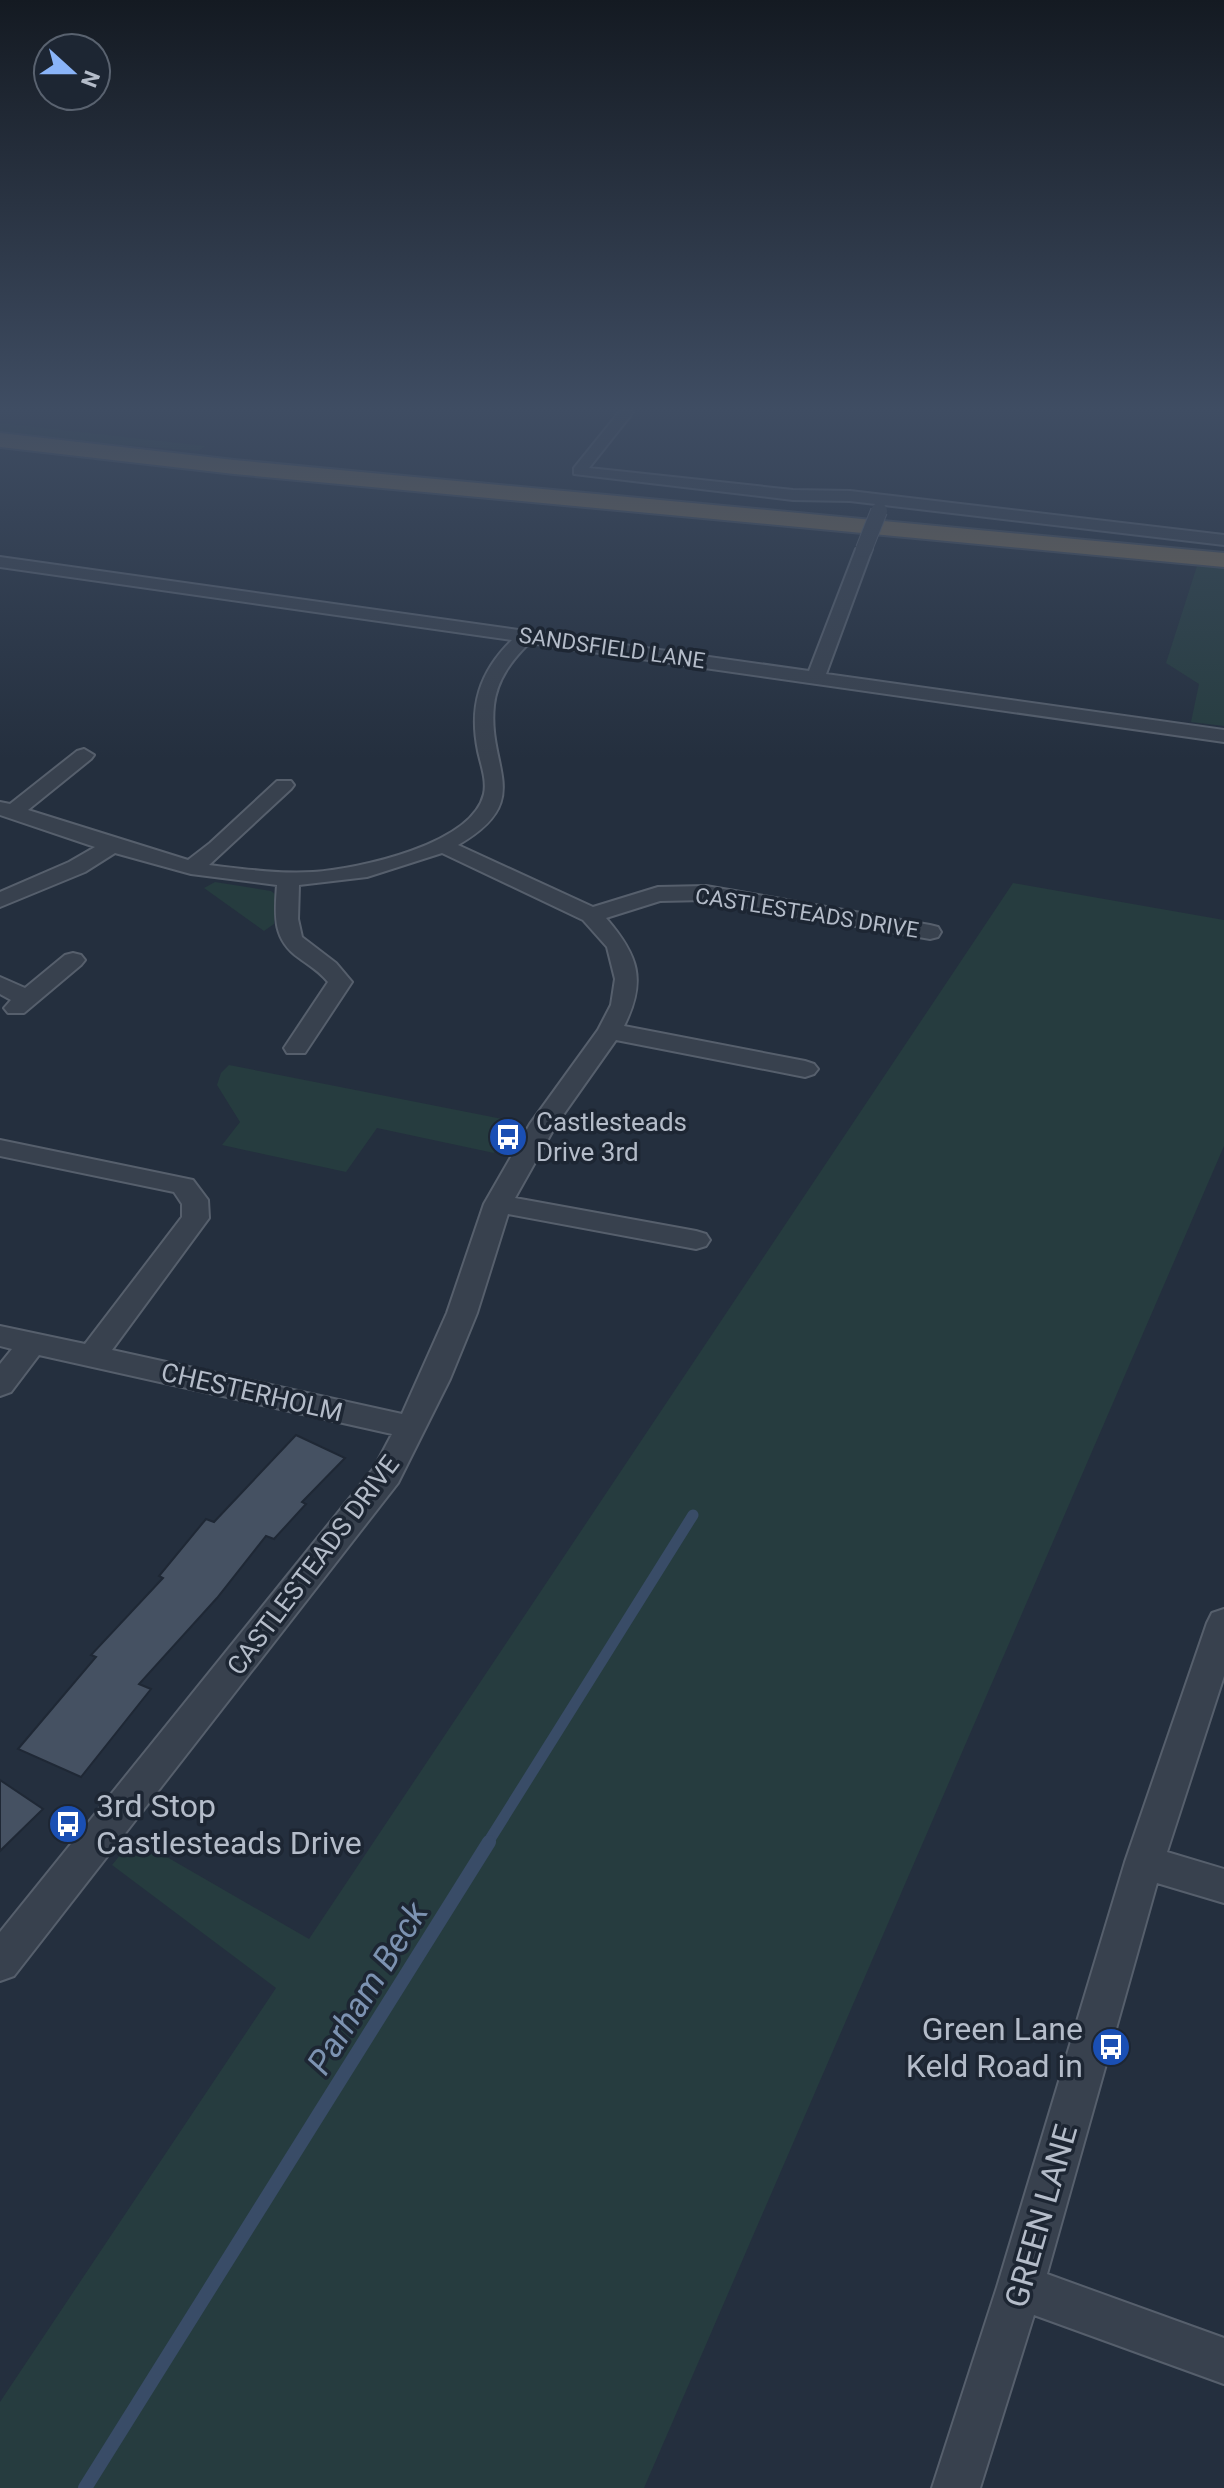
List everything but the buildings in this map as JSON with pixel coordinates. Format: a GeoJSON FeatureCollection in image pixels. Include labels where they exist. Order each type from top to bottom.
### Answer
{"type":"FeatureCollection","features":[{"type":"Feature","properties":{"kind":"highway"},"geometry":{"type":"LineString","coordinates":[[874,527],[1224,560]]}},
{"type":"Feature","properties":{"kind":"street"},"geometry":{"type":"LineString","coordinates":[[816,677],[872,527]]}},
{"type":"Feature","properties":{"kind":"street"},"geometry":{"type":"LineString","coordinates":[[1094,527],[1224,540]]}},
{"type":"Feature","properties":{"kind":"street","name":"SANDSFIELD LANE"},"geometry":{"type":"LineString","coordinates":[[0,562],[1224,736]]}},
{"type":"Feature","properties":{"kind":"street"},"geometry":{"type":"LineString","coordinates":[[6,810],[112,846],[242,879],[288,880],[339,876],[383,867],[443,846],[467,830],[495,794],[484,734],[485,690],[503,661],[526,636]]}},
{"type":"Feature","properties":{"kind":"street"},"geometry":{"type":"LineString","coordinates":[[6,810],[84,755]]}},
{"type":"Feature","properties":{"kind":"street"},"geometry":{"type":"LineString","coordinates":[[191,868],[218,848],[284,785]]}},
{"type":"Feature","properties":{"kind":"street"},"geometry":{"type":"LineString","coordinates":[[0,900],[77,867],[112,846]]}},
{"type":"Feature","properties":{"kind":"street","name":"CASTLESTEADS DRIVE"},"geometry":{"type":"LineString","coordinates":[[0,1963],[387,1475],[412,1427],[462,1313],[498,1204],[543,1124],[610,1031],[623,1005],[627,979],[618,946],[591,915],[443,846]]}},
{"type":"Feature","properties":{"kind":"street"},"geometry":{"type":"LineString","coordinates":[[288,880],[288,931],[293,943],[334,969],[340,982],[296,1048]]}},
{"type":"Feature","properties":{"kind":"street","name":"CASTLESTEADS DRIVE"},"geometry":{"type":"LineString","coordinates":[[591,915],[658,894],[706,893],[930,932]]}},
{"type":"Feature","properties":{"kind":"street"},"geometry":{"type":"LineString","coordinates":[[0,984],[21,1003],[73,960]]}},
{"type":"Feature","properties":{"kind":"street"},"geometry":{"type":"LineString","coordinates":[[610,1031],[805,1069]]}},
{"type":"Feature","properties":{"kind":"street"},"geometry":{"type":"LineString","coordinates":[[0,1148],[183,1186],[196,1201],[198,1209],[195,1218],[92,1356]]}},
{"type":"Feature","properties":{"kind":"street"},"geometry":{"type":"LineString","coordinates":[[498,1204],[696,1240]]}},
{"type":"Feature","properties":{"kind":"street","name":"CHESTERHOLM"},"geometry":{"type":"LineString","coordinates":[[0,1336],[412,1427]]}},
{"type":"Feature","properties":{"kind":"street"},"geometry":{"type":"LineString","coordinates":[[0,1385],[32,1343]]}},
{"type":"Feature","properties":{"kind":"street","name":"GREEN LANE"},"geometry":{"type":"LineString","coordinates":[[956,2488],[1020,2287],[1144,1862],[1224,1623]]}},
{"type":"Feature","properties":{"kind":"street"},"geometry":{"type":"LineString","coordinates":[[1144,1862],[1224,1886]]}},
{"type":"Feature","properties":{"kind":"street"},"geometry":{"type":"LineString","coordinates":[[1020,2287],[1224,2361]]}},
{"type":"Feature","properties":{"kind":"green space"},"geometry":{"type":"Polygon","coordinates":[[[1197,566],[1224,568],[1224,726],[1191,722],[1199,684],[1166,663],[1197,566]]]}},
{"type":"Feature","properties":{"kind":"green space"},"geometry":{"type":"Polygon","coordinates":[[[215,882],[271,891],[275,894],[274,924],[264,931],[204,888],[215,882]]]}},
{"type":"Feature","properties":{"kind":"green space"},"geometry":{"type":"Polygon","coordinates":[[[1013,883],[1224,920],[1224,1146],[644,2488],[0,2488],[0,2402],[276,1988],[112,1865],[134,1838],[309,1939],[1013,883]]]}},
{"type":"Feature","properties":{"kind":"green space"},"geometry":{"type":"Polygon","coordinates":[[[229,1065],[512,1121],[494,1153],[377,1128],[346,1172],[222,1145],[240,1122],[217,1085],[221,1073],[229,1065]]]}},
{"type":"Feature","properties":{"kind":"waterway","name":"Parham Beck"},"geometry":{"type":"LineString","coordinates":[[487,1844],[693,1515]]}},
{"type":"Feature","properties":{"kind":"waterway","name":"Parham Beck"},"geometry":{"type":"LineString","coordinates":[[85,2488],[489,1842]]}},
{"type":"Feature","properties":{"kind":"place","name":"Castlesteads Drive 3rd"},"geometry":{"type":"Point","coordinates":[508,1137]}},
{"type":"Feature","properties":{"kind":"place","name":"3rd Stop Castlesteads Drive"},"geometry":{"type":"Point","coordinates":[68,1824]}},
{"type":"Feature","properties":{"kind":"place","name":"Green Lane Keld Road in"},"geometry":{"type":"Point","coordinates":[1111,2047]}}]}
